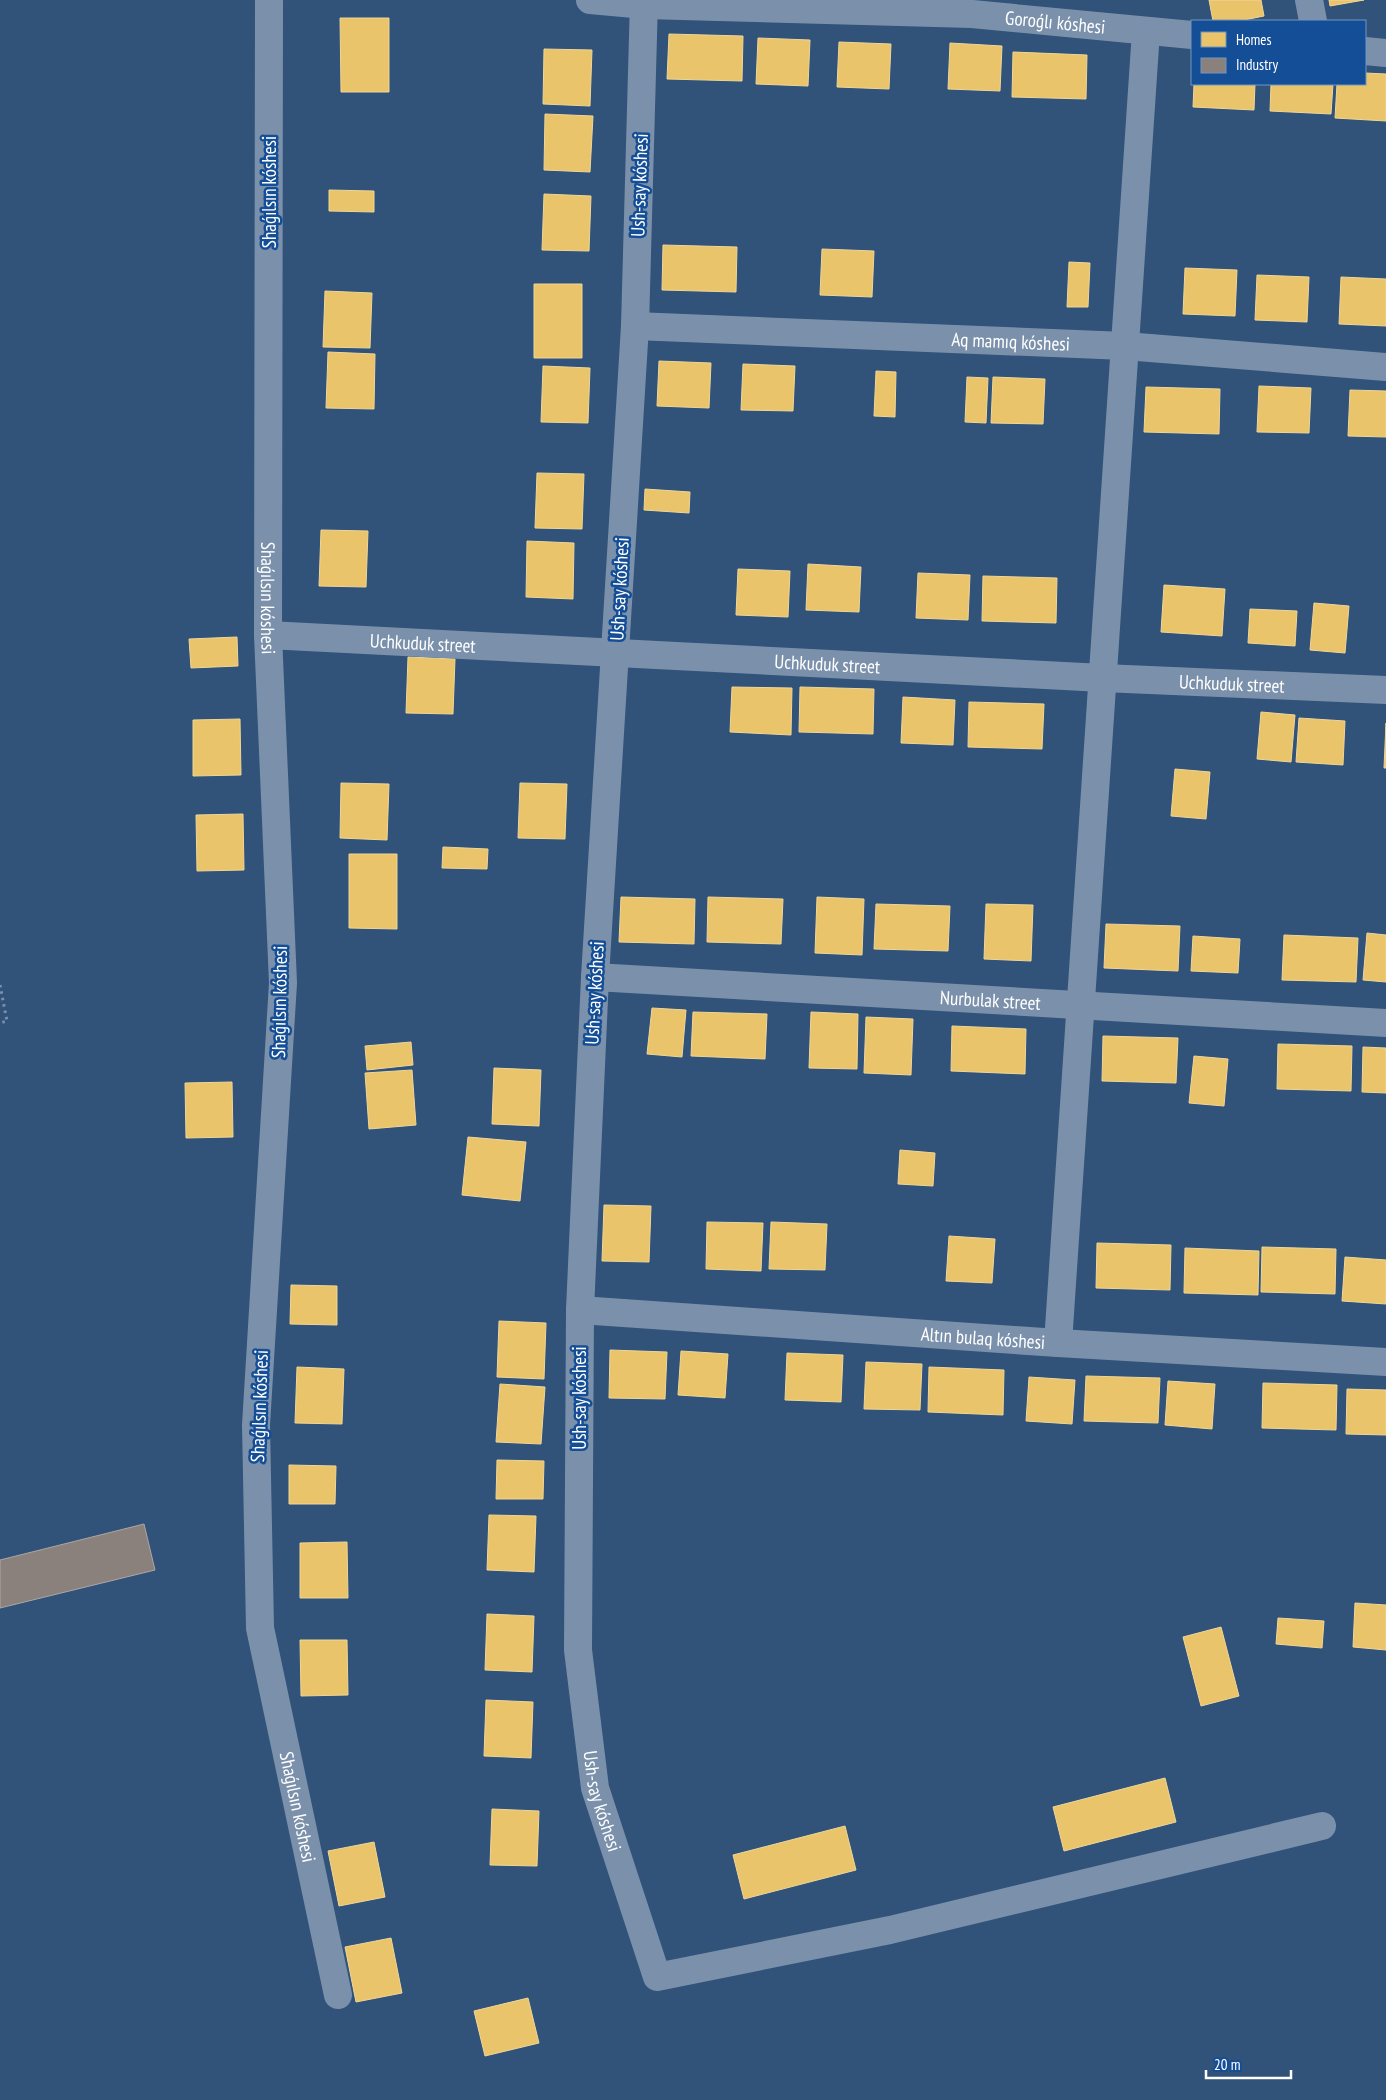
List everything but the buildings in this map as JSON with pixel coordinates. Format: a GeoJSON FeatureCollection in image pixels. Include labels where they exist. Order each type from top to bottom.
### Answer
{"type":"FeatureCollection","features":[{"type":"Feature","properties":{"kind":"street","name":"Shaǵılsın kóshesi"},"geometry":{"type":"LineString","coordinates":[[269,0],[268,635],[283,984],[256,1425],[260,1628],[338,1995]]}},
{"type":"Feature","properties":{"kind":"street","name":"Goroǵlı kóshesi"},"geometry":{"type":"LineString","coordinates":[[590,0],[644,3],[970,7],[1146,31],[1191,35]]}},
{"type":"Feature","properties":{"kind":"street"},"geometry":{"type":"LineString","coordinates":[[1309,0],[1313,20]]}},
{"type":"Feature","properties":{"kind":"street","name":"Ush-say kóshesi"},"geometry":{"type":"LineString","coordinates":[[644,3],[635,326],[595,977],[580,1310],[578,1650],[595,1788],[658,1977],[890,1930],[1322,1826]]}},
{"type":"Feature","properties":{"kind":"street"},"geometry":{"type":"LineString","coordinates":[[1058,1343],[1146,31]]}},
{"type":"Feature","properties":{"kind":"street"},"geometry":{"type":"LineString","coordinates":[[1366,51],[1386,53]]}},
{"type":"Feature","properties":{"kind":"street","name":"Aq mamıq kóshesi"},"geometry":{"type":"LineString","coordinates":[[635,326],[1125,346],[1386,367]]}},
{"type":"Feature","properties":{"kind":"street","name":"Uchkuduk street"},"geometry":{"type":"LineString","coordinates":[[268,635],[1103,678],[1386,690]]}},
{"type":"Feature","properties":{"kind":"street","name":"Nurbulak street"},"geometry":{"type":"LineString","coordinates":[[595,977],[1386,1023]]}},
{"type":"Feature","properties":{"kind":"street","name":"Altın bulaq kóshesi"},"geometry":{"type":"LineString","coordinates":[[580,1310],[1058,1343],[1386,1362]]}},
{"type":"Feature","properties":{"kind":"path"},"geometry":{"type":"LineString","coordinates":[[0,985],[7,1021],[0,1023]]}}]}
